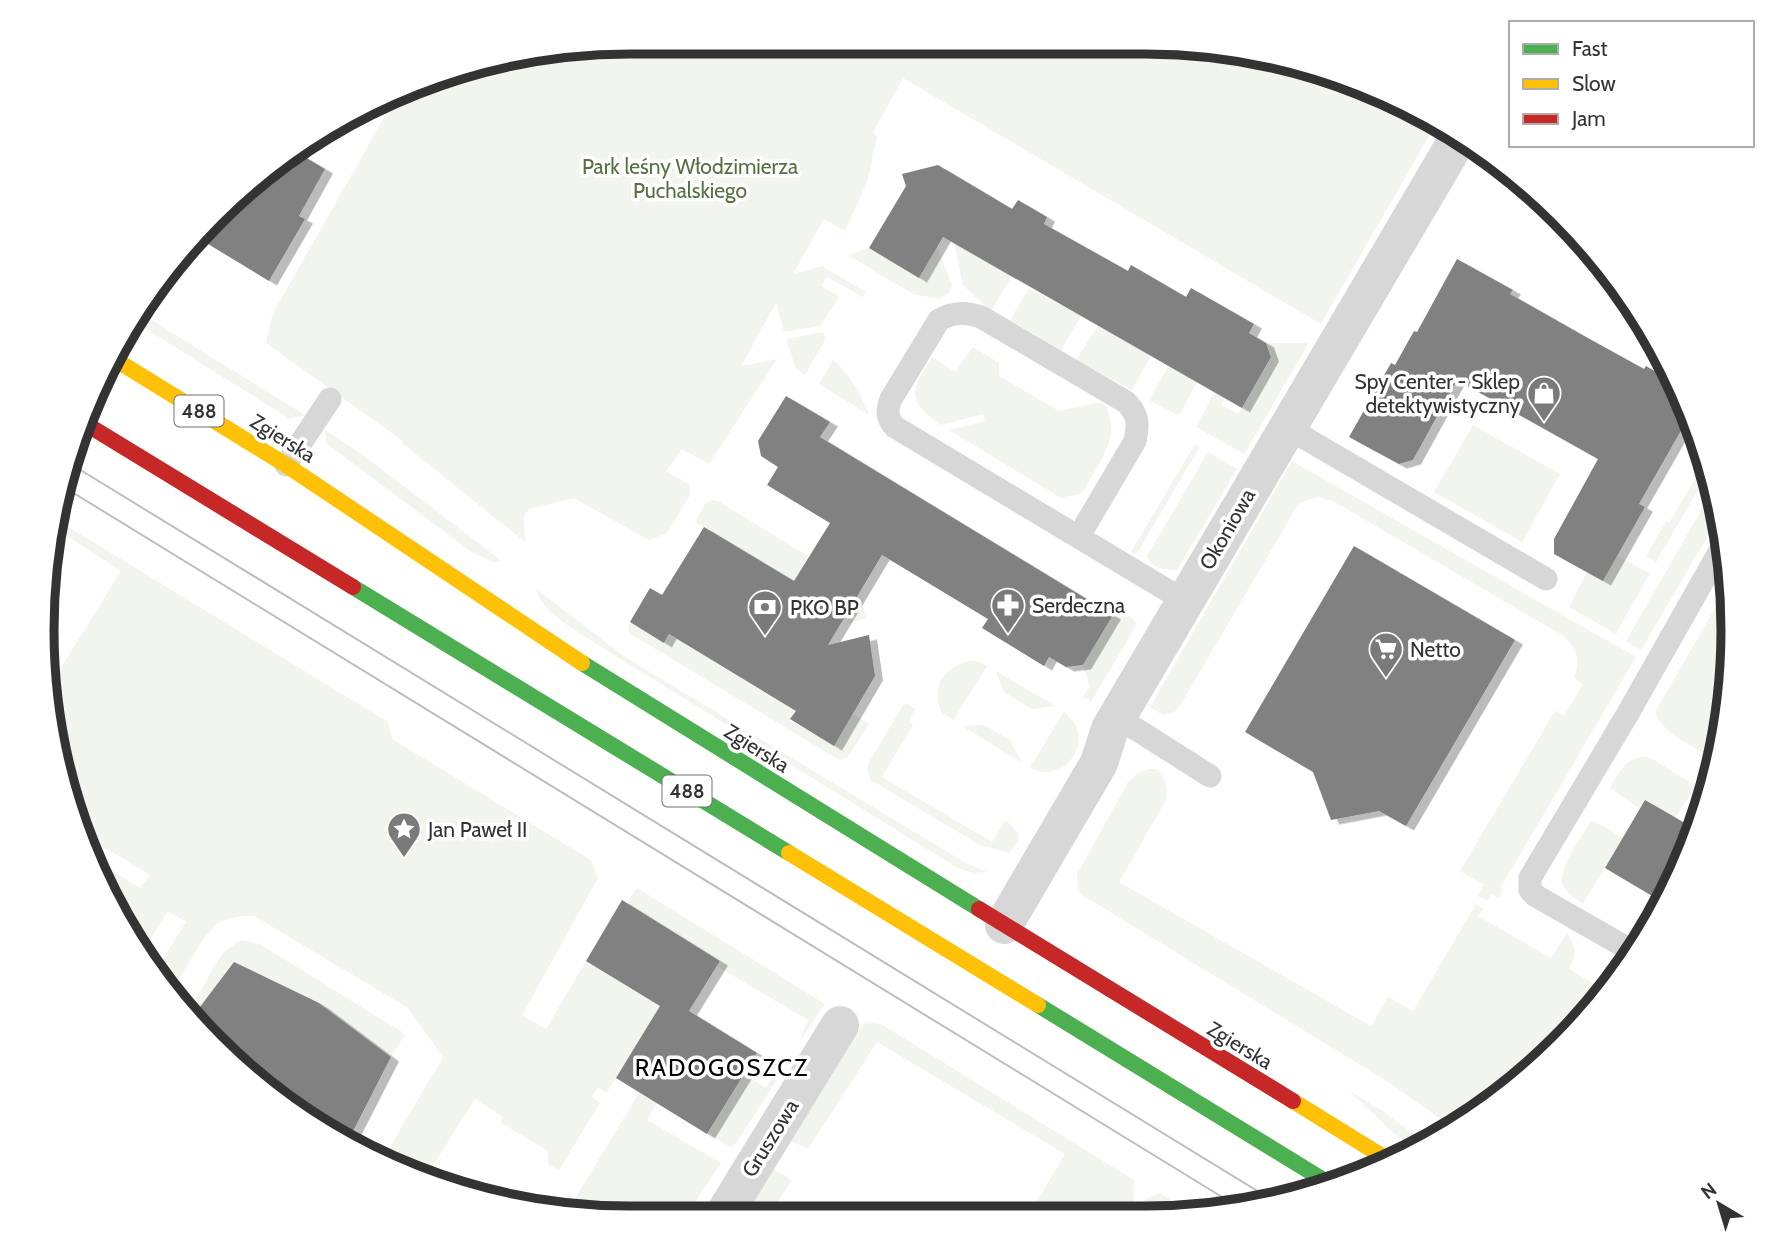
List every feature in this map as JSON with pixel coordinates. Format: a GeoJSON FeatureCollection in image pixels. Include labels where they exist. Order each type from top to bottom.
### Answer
{"type":"FeatureCollection","features":[{"type":"Feature","properties":{"kind":"main road","name":"Zgierska"},"geometry":{"type":"LineString","coordinates":[[120,363],[286,465],[575,658],[1380,1155]]}},
{"type":"Feature","properties":{"kind":"main road","name":"488"},"geometry":{"type":"LineString","coordinates":[[92,427],[1320,1178]]}},
{"type":"Feature","properties":{"kind":"street","name":"Okoniowa"},"geometry":{"type":"LineString","coordinates":[[1004,925],[1099,763],[1107,735],[1117,717],[1455,144]]}},
{"type":"Feature","properties":{"kind":"street","name":"Gruszowa"},"geometry":{"type":"LineString","coordinates":[[729,1206],[840,1025]]}},
{"type":"Feature","properties":{"kind":"lane"},"geometry":{"type":"LineString","coordinates":[[1079,536],[1135,441],[1138,426],[1135,411],[1126,402],[981,317],[967,313],[949,314],[939,320],[886,411],[895,428],[1185,601]]}},
{"type":"Feature","properties":{"kind":"lane"},"geometry":{"type":"LineString","coordinates":[[286,465],[330,399]]}},
{"type":"Feature","properties":{"kind":"lane"},"geometry":{"type":"LineString","coordinates":[[1286,427],[1546,579]]}},
{"type":"Feature","properties":{"kind":"lane"},"geometry":{"type":"LineString","coordinates":[[1626,947],[1536,896],[1530,890],[1530,878],[1716,557]]}},
{"type":"Feature","properties":{"kind":"lane"},"geometry":{"type":"LineString","coordinates":[[1117,717],[1210,776]]}},
{"type":"Feature","properties":{"kind":"green space","name":"Park leśny Włodzimierza Puchalskiego"},"geometry":{"type":"Polygon","coordinates":[[[630,54],[1183,55],[1257,65],[1294,74],[1365,98],[1432,130],[1321,324],[903,78],[873,132],[877,137],[867,182],[845,231],[824,219],[793,274],[822,266],[866,292],[863,297],[827,277],[822,286],[839,297],[820,326],[784,332],[776,303],[741,366],[777,359],[709,464],[682,449],[666,471],[690,485],[690,495],[667,533],[649,540],[574,498],[529,509],[524,517],[525,542],[402,443],[403,441],[266,343],[273,313],[390,107],[481,74],[555,59],[630,54]]]}},
{"type":"Feature","properties":{"kind":"green space"},"geometry":{"type":"Polygon","coordinates":[[[954,243],[1012,276],[991,311],[963,285],[954,243]]]}},
{"type":"Feature","properties":{"kind":"green space"},"geometry":{"type":"Polygon","coordinates":[[[937,247],[952,285],[949,293],[940,299],[913,294],[848,255],[869,248],[919,278],[937,247]]]}},
{"type":"Feature","properties":{"kind":"green space"},"geometry":{"type":"Polygon","coordinates":[[[1029,288],[1081,316],[1061,350],[1010,320],[1029,288]]]}},
{"type":"Feature","properties":{"kind":"green space"},"geometry":{"type":"Polygon","coordinates":[[[147,317],[305,415],[290,419],[141,326],[147,317]]]}},
{"type":"Feature","properties":{"kind":"green space"},"geometry":{"type":"Polygon","coordinates":[[[1098,326],[1151,356],[1132,390],[1076,360],[1098,326]]]}},
{"type":"Feature","properties":{"kind":"green space"},"geometry":{"type":"Polygon","coordinates":[[[824,332],[825,340],[805,375],[796,369],[786,339],[824,332]]]}},
{"type":"Feature","properties":{"kind":"green space"},"geometry":{"type":"Polygon","coordinates":[[[1266,343],[1309,343],[1244,454],[1196,427],[1214,392],[1225,398],[1221,405],[1238,414],[1271,357],[1266,343]]]}},
{"type":"Feature","properties":{"kind":"green space"},"geometry":{"type":"Polygon","coordinates":[[[973,347],[999,363],[999,376],[1059,411],[1095,403],[1104,404],[1111,426],[1110,437],[1103,457],[1080,494],[1061,498],[949,430],[985,421],[983,414],[941,425],[921,409],[915,394],[916,387],[932,357],[955,372],[973,347]]]}},
{"type":"Feature","properties":{"kind":"green space"},"geometry":{"type":"Polygon","coordinates":[[[833,360],[854,385],[869,415],[819,384],[833,360]]]}},
{"type":"Feature","properties":{"kind":"green space"},"geometry":{"type":"Polygon","coordinates":[[[1169,366],[1197,382],[1179,416],[1149,400],[1169,366]]]}},
{"type":"Feature","properties":{"kind":"green space"},"geometry":{"type":"Polygon","coordinates":[[[1473,425],[1560,474],[1522,542],[1434,492],[1473,425]]]}},
{"type":"Feature","properties":{"kind":"green space"},"geometry":{"type":"Polygon","coordinates":[[[325,430],[360,453],[502,561],[493,562],[473,553],[326,443],[325,430]]]}},
{"type":"Feature","properties":{"kind":"green space"},"geometry":{"type":"Polygon","coordinates":[[[1195,444],[1200,446],[1138,552],[1134,554],[1131,552],[1195,444]]]}},
{"type":"Feature","properties":{"kind":"green space"},"geometry":{"type":"Polygon","coordinates":[[[1208,452],[1237,469],[1177,570],[1155,566],[1147,556],[1208,452]]]}},
{"type":"Feature","properties":{"kind":"green space"},"geometry":{"type":"Polygon","coordinates":[[[1292,461],[1636,657],[1501,887],[1499,898],[1491,894],[1487,901],[1478,896],[1484,885],[1460,871],[1555,711],[1564,716],[1583,684],[1574,678],[1577,660],[1574,649],[1562,635],[1333,501],[1317,497],[1299,503],[1176,711],[1163,715],[1150,707],[1292,461]]]}},
{"type":"Feature","properties":{"kind":"green space"},"geometry":{"type":"Polygon","coordinates":[[[1698,473],[1702,484],[1656,562],[1646,556],[1666,521],[1669,523],[1698,473]]]}},
{"type":"Feature","properties":{"kind":"green space"},"geometry":{"type":"Polygon","coordinates":[[[712,500],[718,501],[808,556],[804,564],[862,599],[866,618],[849,623],[846,614],[799,573],[794,581],[695,522],[705,504],[712,500]]]}},
{"type":"Feature","properties":{"kind":"green space"},"geometry":{"type":"Polygon","coordinates":[[[1706,502],[1712,529],[1641,650],[1626,641],[1706,502]]]}},
{"type":"Feature","properties":{"kind":"green space"},"geometry":{"type":"Polygon","coordinates":[[[64,524],[388,722],[392,739],[591,860],[598,878],[522,1015],[546,1029],[586,961],[684,1021],[684,1059],[647,1120],[721,1163],[693,1206],[574,1203],[664,1052],[642,1039],[606,1093],[598,1087],[591,1097],[600,1103],[559,1170],[548,1164],[548,1151],[500,1122],[503,1117],[475,1099],[430,1170],[387,1152],[443,1057],[408,1008],[254,916],[229,919],[210,930],[177,985],[160,963],[186,922],[168,911],[147,944],[131,918],[106,867],[140,888],[150,875],[95,841],[74,779],[59,705],[56,676],[121,571],[63,533],[64,524]]]}},
{"type":"Feature","properties":{"kind":"green space"},"geometry":{"type":"Polygon","coordinates":[[[1617,556],[1650,573],[1616,634],[1569,607],[1587,572],[1617,556]]]}},
{"type":"Feature","properties":{"kind":"green space"},"geometry":{"type":"Polygon","coordinates":[[[536,589],[625,657],[964,862],[987,872],[973,873],[956,867],[574,630],[547,608],[536,589]]]}},
{"type":"Feature","properties":{"kind":"green space"},"geometry":{"type":"Polygon","coordinates":[[[1720,599],[1720,668],[1707,754],[1671,733],[1655,712],[1720,599]]]}},
{"type":"Feature","properties":{"kind":"green space"},"geometry":{"type":"Polygon","coordinates":[[[1116,610],[1131,617],[1137,624],[1091,702],[1083,697],[1090,686],[1083,665],[1116,610]]]}},
{"type":"Feature","properties":{"kind":"green space"},"geometry":{"type":"Polygon","coordinates":[[[630,622],[664,643],[669,634],[796,711],[790,720],[833,745],[853,714],[869,724],[847,758],[839,760],[631,634],[628,630],[630,622]]]}},
{"type":"Feature","properties":{"kind":"green space"},"geometry":{"type":"Polygon","coordinates":[[[974,660],[987,666],[953,720],[941,712],[938,701],[939,684],[955,666],[974,660]]]}},
{"type":"Feature","properties":{"kind":"green space"},"geometry":{"type":"Polygon","coordinates":[[[996,671],[1055,706],[1032,709],[1004,692],[996,671]]]}},
{"type":"Feature","properties":{"kind":"green space"},"geometry":{"type":"Polygon","coordinates":[[[907,704],[915,709],[909,722],[913,725],[882,777],[992,842],[1006,820],[1018,833],[1019,839],[1009,853],[980,845],[871,780],[868,764],[903,705],[907,704]]]}},
{"type":"Feature","properties":{"kind":"green space"},"geometry":{"type":"Polygon","coordinates":[[[1064,712],[1074,723],[1078,735],[1078,747],[1072,758],[1054,771],[1042,772],[1030,767],[1064,712]]]}},
{"type":"Feature","properties":{"kind":"green space"},"geometry":{"type":"Polygon","coordinates":[[[984,725],[1010,740],[1022,763],[962,726],[984,725]]]}},
{"type":"Feature","properties":{"kind":"green space"},"geometry":{"type":"Polygon","coordinates":[[[1644,756],[1696,786],[1675,818],[1646,800],[1640,809],[1610,788],[1627,764],[1644,756]]]}},
{"type":"Feature","properties":{"kind":"green space"},"geometry":{"type":"Polygon","coordinates":[[[1157,769],[1166,783],[1166,800],[1119,882],[1371,1026],[1388,997],[1413,1011],[1476,904],[1483,909],[1478,916],[1551,958],[1567,933],[1574,951],[1569,969],[1597,986],[1578,1010],[1525,1063],[1445,1122],[1393,1085],[1078,890],[1077,874],[1128,782],[1138,773],[1157,769]]]}},
{"type":"Feature","properties":{"kind":"green space"},"geometry":{"type":"Polygon","coordinates":[[[1591,821],[1623,838],[1583,904],[1565,889],[1562,882],[1570,855],[1591,821]]]}},
{"type":"Feature","properties":{"kind":"green space"},"geometry":{"type":"Polygon","coordinates":[[[637,888],[825,1004],[799,1042],[808,1020],[717,966],[720,960],[627,903],[637,888]]]}},
{"type":"Feature","properties":{"kind":"green space"},"geometry":{"type":"Polygon","coordinates":[[[240,940],[260,944],[405,1034],[391,1057],[315,1002],[234,962],[197,1010],[192,1004],[222,954],[240,940]]]}},
{"type":"Feature","properties":{"kind":"green space"},"geometry":{"type":"Polygon","coordinates":[[[865,1022],[881,1024],[1134,1180],[1133,1206],[1034,1206],[1065,1154],[877,1042],[808,1149],[785,1138],[865,1022]]]}},
{"type":"Feature","properties":{"kind":"green space"},"geometry":{"type":"Polygon","coordinates":[[[744,1074],[766,1088],[775,1074],[779,1077],[736,1143],[730,1147],[708,1133],[744,1074]]]}},
{"type":"Feature","properties":{"kind":"green space"},"geometry":{"type":"Polygon","coordinates":[[[1349,1091],[1418,1137],[1407,1142],[1398,1137],[1349,1091]]]}},
{"type":"Feature","properties":{"kind":"green space"},"geometry":{"type":"Polygon","coordinates":[[[767,1165],[792,1180],[775,1206],[742,1206],[767,1165]]]}},
{"type":"Feature","properties":{"kind":"green space"},"geometry":{"type":"Polygon","coordinates":[[[1160,1193],[1179,1205],[1142,1206],[1145,1199],[1160,1193]]]}},
{"type":"Feature","properties":{"kind":"building"},"geometry":{"type":"Polygon","coordinates":[[[303,156],[325,169],[299,216],[305,219],[269,281],[205,242],[250,197],[303,156]]]}},
{"type":"Feature","properties":{"kind":"building"},"geometry":{"type":"Polygon","coordinates":[[[938,165],[1012,209],[1018,200],[1047,217],[1044,224],[1128,271],[1131,265],[1186,297],[1191,288],[1254,324],[1249,333],[1266,343],[1271,357],[1242,408],[943,237],[919,278],[869,248],[906,186],[902,174],[938,165]]]}},
{"type":"Feature","properties":{"kind":"building"},"geometry":{"type":"Polygon","coordinates":[[[1457,259],[1513,290],[1510,294],[1644,369],[1646,366],[1661,375],[1683,427],[1639,504],[1645,507],[1603,581],[1554,554],[1554,539],[1598,459],[1457,380],[1413,460],[1399,464],[1349,437],[1391,363],[1395,365],[1414,331],[1417,332],[1457,259]]]}},
{"type":"Feature","properties":{"kind":"building"},"geometry":{"type":"Polygon","coordinates":[[[786,396],[830,422],[820,437],[1113,615],[1083,665],[1066,667],[1049,657],[1044,666],[982,628],[988,619],[882,555],[828,645],[869,635],[875,676],[834,746],[790,719],[796,711],[669,634],[664,643],[630,622],[650,588],[662,595],[704,527],[794,581],[830,523],[767,485],[778,467],[761,456],[758,441],[786,396]]]}},
{"type":"Feature","properties":{"kind":"building"},"geometry":{"type":"Polygon","coordinates":[[[1354,546],[1515,640],[1406,826],[1379,811],[1331,820],[1313,772],[1245,732],[1354,546]]]}},
{"type":"Feature","properties":{"kind":"building"},"geometry":{"type":"Polygon","coordinates":[[[1645,800],[1687,824],[1655,897],[1605,868],[1645,800]]]}},
{"type":"Feature","properties":{"kind":"building"},"geometry":{"type":"Polygon","coordinates":[[[622,900],[720,961],[689,1011],[757,1053],[707,1134],[616,1078],[660,1006],[586,961],[622,900]]]}},
{"type":"Feature","properties":{"kind":"building"},"geometry":{"type":"Polygon","coordinates":[[[234,962],[319,1003],[391,1057],[352,1134],[310,1109],[250,1063],[197,1010],[234,962]]]}},
{"type":"Feature","properties":{"kind":"tram line"},"geometry":{"type":"LineString","coordinates":[[78,468],[1262,1194]]}},
{"type":"Feature","properties":{"kind":"tram line"},"geometry":{"type":"LineString","coordinates":[[71,492],[1227,1200]]}},
{"type":"Feature","properties":{"kind":"traffic: fast"},"geometry":{"type":"LineString","coordinates":[[353,587],[789,853]]}},
{"type":"Feature","properties":{"kind":"traffic: fast"},"geometry":{"type":"LineString","coordinates":[[582,663],[979,909]]}},
{"type":"Feature","properties":{"kind":"traffic: fast"},"geometry":{"type":"LineString","coordinates":[[1038,1005],[1320,1178]]}},
{"type":"Feature","properties":{"kind":"traffic: slow"},"geometry":{"type":"LineString","coordinates":[[120,363],[286,465],[582,663]]}},
{"type":"Feature","properties":{"kind":"traffic: slow"},"geometry":{"type":"LineString","coordinates":[[789,853],[1038,1005]]}},
{"type":"Feature","properties":{"kind":"traffic: slow"},"geometry":{"type":"LineString","coordinates":[[1293,1101],[1380,1155]]}},
{"type":"Feature","properties":{"kind":"traffic: jam"},"geometry":{"type":"LineString","coordinates":[[92,427],[353,587]]}},
{"type":"Feature","properties":{"kind":"traffic: jam"},"geometry":{"type":"LineString","coordinates":[[979,909],[1293,1101]]}},
{"type":"Feature","properties":{"kind":"place","name":"Spy Center - Sklep detektywistyczny"},"geometry":{"type":"Point","coordinates":[1544,423]}},
{"type":"Feature","properties":{"kind":"place","name":"Serdeczna"},"geometry":{"type":"Point","coordinates":[1008,635]}},
{"type":"Feature","properties":{"kind":"place","name":"PKO BP"},"geometry":{"type":"Point","coordinates":[765,637]}},
{"type":"Feature","properties":{"kind":"place","name":"Netto"},"geometry":{"type":"Point","coordinates":[1386,679]}},
{"type":"Feature","properties":{"kind":"place","name":"Jan Paweł II"},"geometry":{"type":"Point","coordinates":[404,859]}},
{"type":"Feature","properties":{"kind":"district","name":"RADOGOSZCZ"},"geometry":{"type":"Point","coordinates":[722,1067]}}]}
